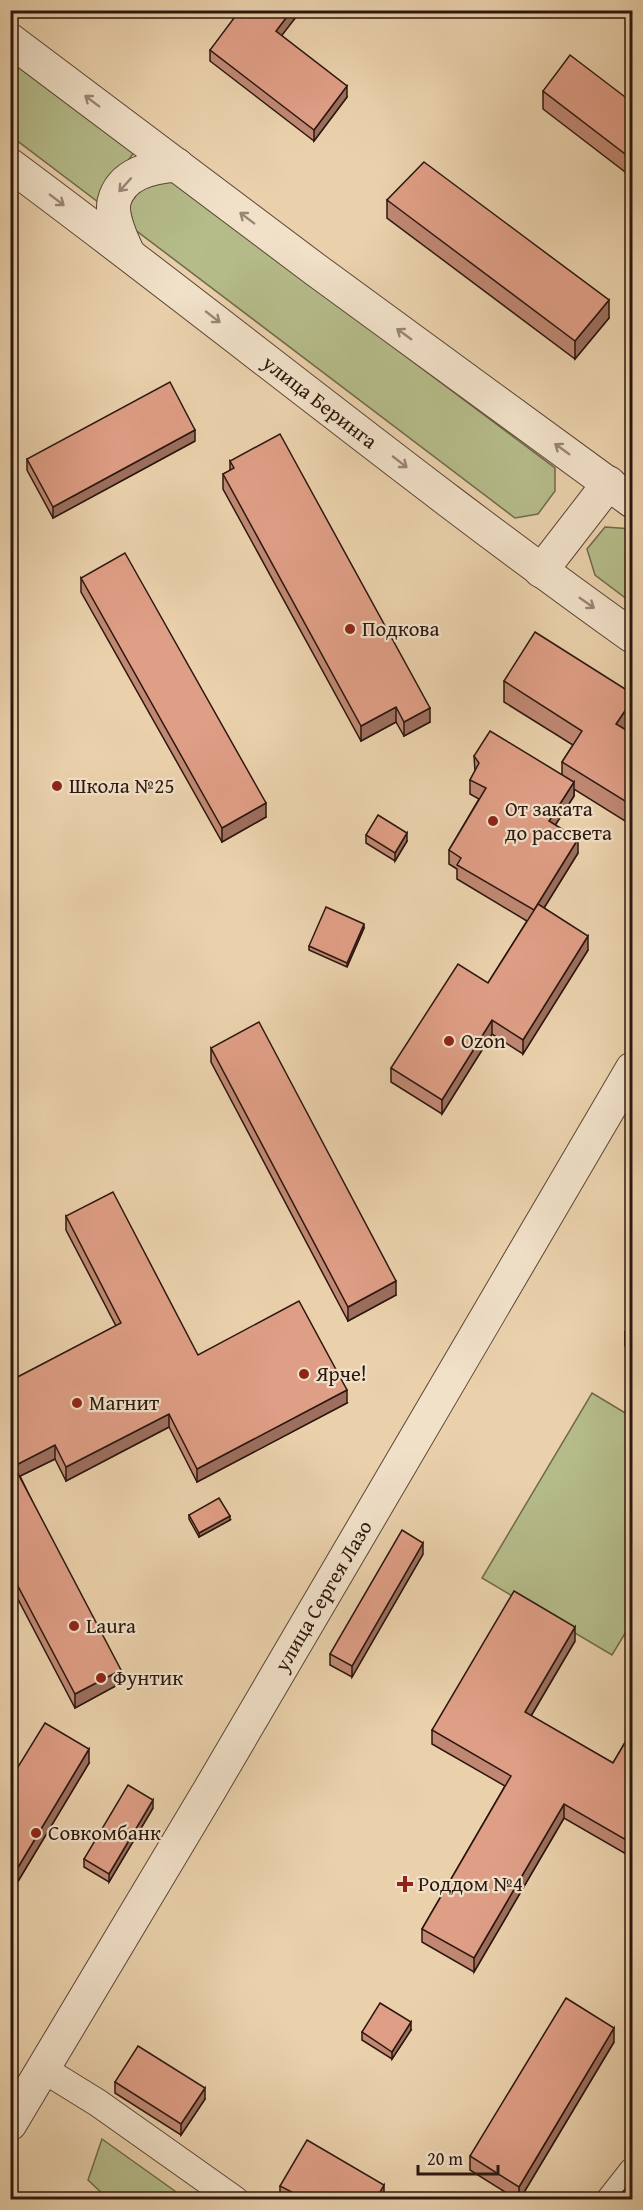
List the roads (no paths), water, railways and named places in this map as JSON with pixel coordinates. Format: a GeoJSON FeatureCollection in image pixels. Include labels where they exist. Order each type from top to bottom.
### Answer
{"type":"FeatureCollection","features":[{"type":"Feature","properties":{"kind":"street"},"geometry":{"type":"LineString","coordinates":[[10,40],[316,270],[621,492],[541,571]]}},
{"type":"Feature","properties":{"kind":"street","name":"улица Беринга"},"geometry":{"type":"LineString","coordinates":[[10,165],[127,251],[541,571],[633,636]]}},
{"type":"Feature","properties":{"kind":"street"},"geometry":{"type":"LineString","coordinates":[[127,251],[116,224],[114,203],[122,185],[140,172],[158,166],[177,165]]}},
{"type":"Feature","properties":{"kind":"street","name":"улица Сергея Лазо"},"geometry":{"type":"LineString","coordinates":[[10,2124],[215,1781],[633,1069]]}},
{"type":"Feature","properties":{"kind":"street"},"geometry":{"type":"LineString","coordinates":[[43,2069],[98,2103],[235,2199]]}},
{"type":"Feature","properties":{"kind":"street"},"geometry":{"type":"LineString","coordinates":[[610,2199],[633,2172]]}},
{"type":"Feature","properties":{"kind":"place","name":"Подкова"},"geometry":{"type":"Point","coordinates":[350,629]}},
{"type":"Feature","properties":{"kind":"place","name":"Школа №25"},"geometry":{"type":"Point","coordinates":[57,786]}},
{"type":"Feature","properties":{"kind":"place","name":"От заката до рассвета"},"geometry":{"type":"Point","coordinates":[493,821]}},
{"type":"Feature","properties":{"kind":"place","name":"Ozon"},"geometry":{"type":"Point","coordinates":[449,1041]}},
{"type":"Feature","properties":{"kind":"place","name":"Ярче!"},"geometry":{"type":"Point","coordinates":[304,1374]}},
{"type":"Feature","properties":{"kind":"place","name":"Магнит"},"geometry":{"type":"Point","coordinates":[77,1403]}},
{"type":"Feature","properties":{"kind":"place","name":"Laura"},"geometry":{"type":"Point","coordinates":[74,1626]}},
{"type":"Feature","properties":{"kind":"place","name":"Фунтик"},"geometry":{"type":"Point","coordinates":[101,1678]}},
{"type":"Feature","properties":{"kind":"place","name":"Совкомбанк"},"geometry":{"type":"Point","coordinates":[36,1833]}},
{"type":"Feature","properties":{"kind":"place","name":"Роддом №4"},"geometry":{"type":"Point","coordinates":[405,1884]}}]}
